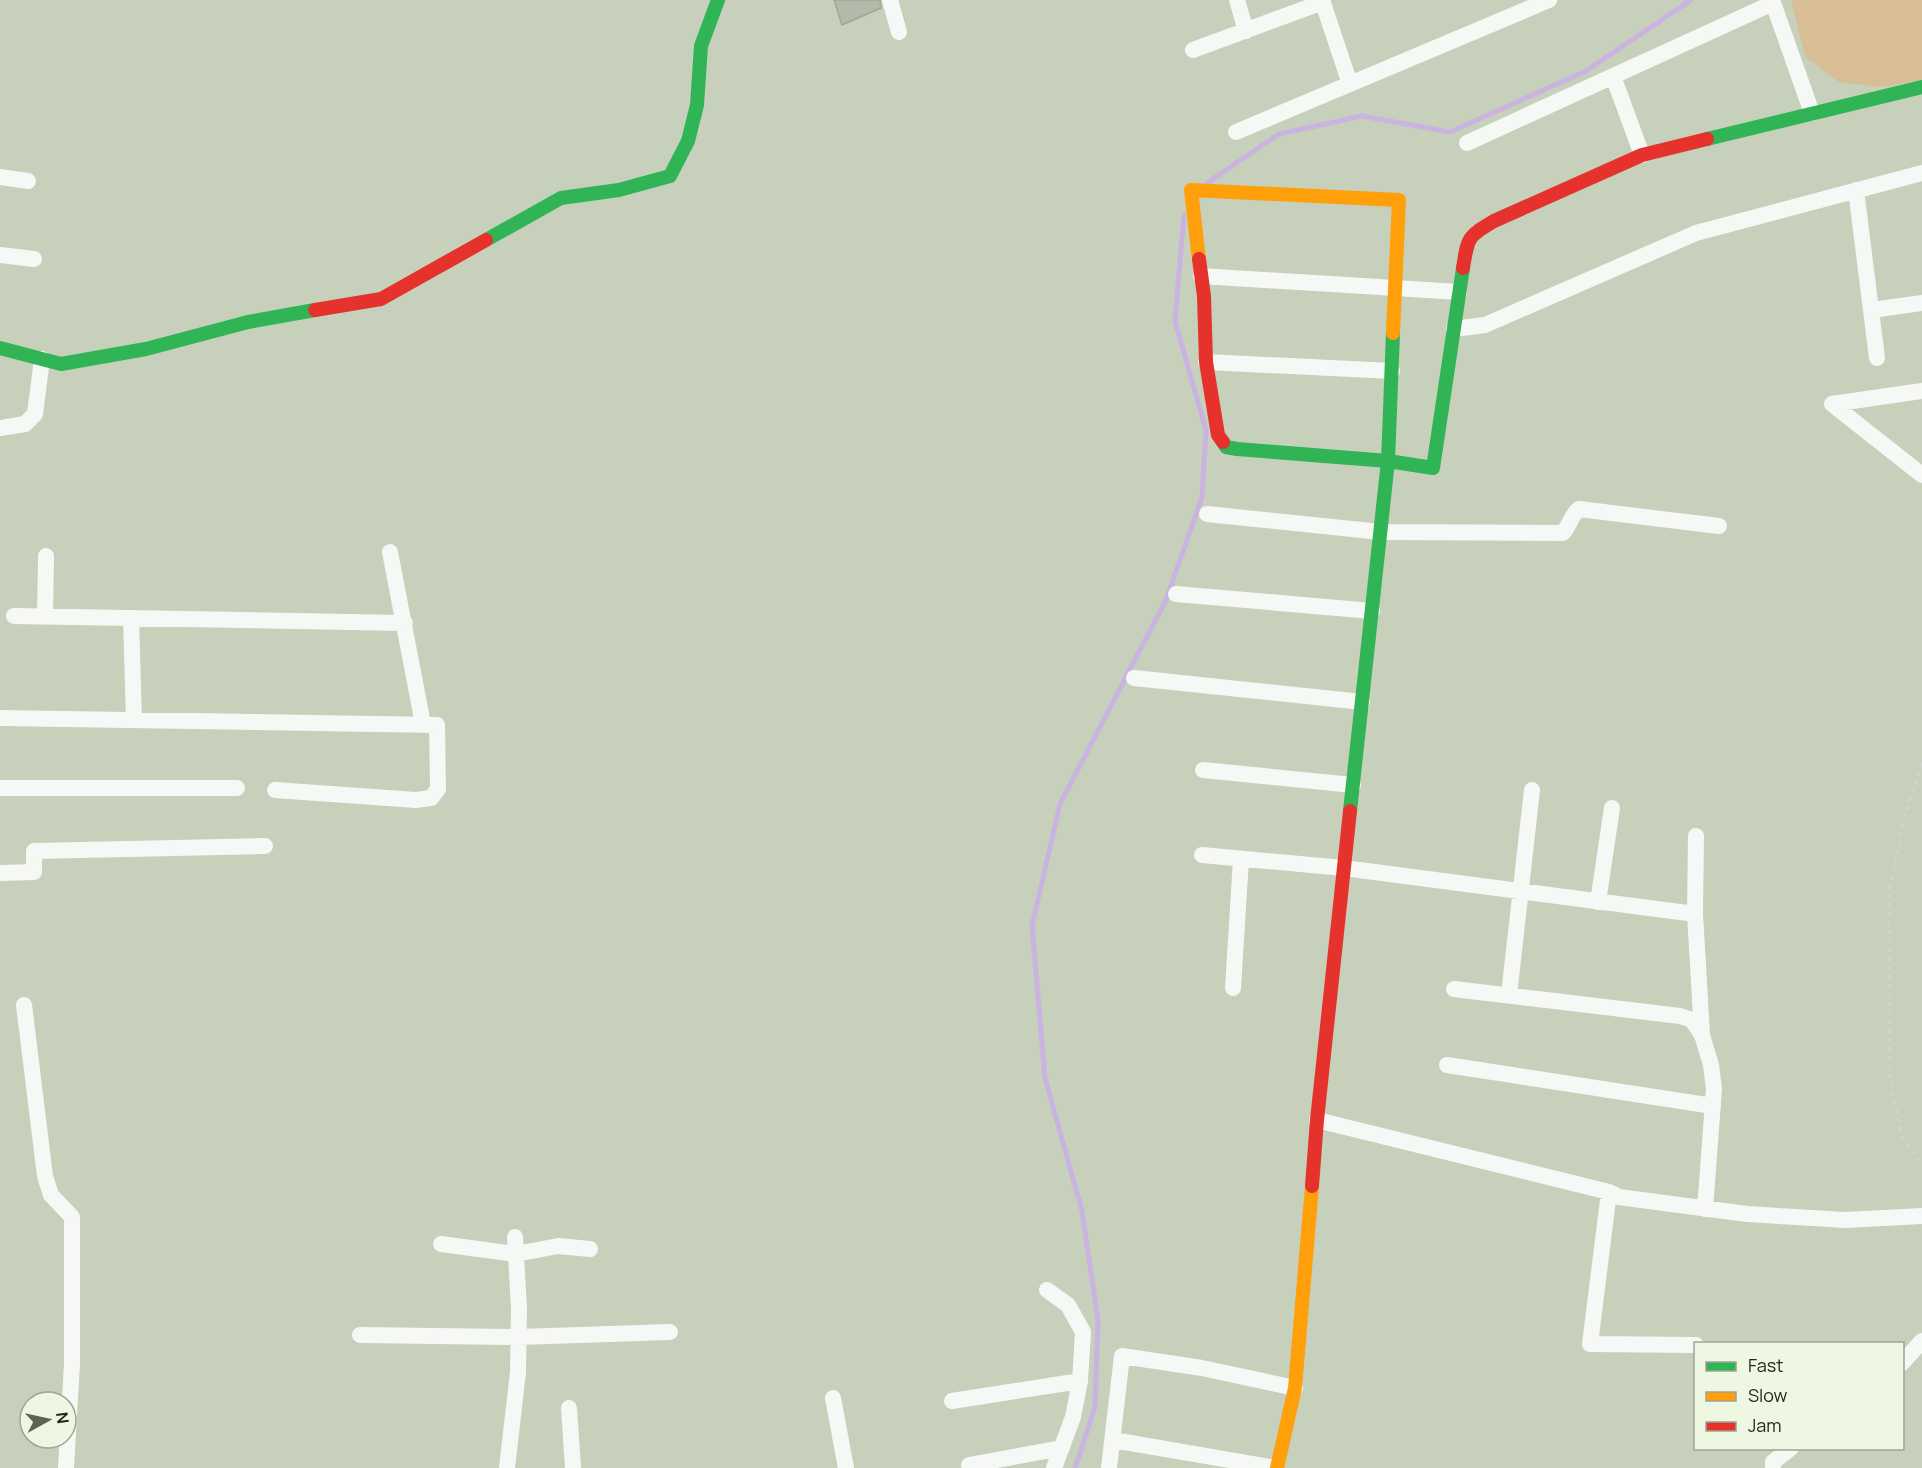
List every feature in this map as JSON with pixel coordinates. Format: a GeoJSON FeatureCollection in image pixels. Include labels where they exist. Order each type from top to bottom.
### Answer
{"type":"FeatureCollection","features":[{"type":"Feature","properties":{"kind":"street"},"geometry":{"type":"LineString","coordinates":[[0,348],[62,364],[146,349],[248,322],[381,299],[561,198],[619,190],[670,176],[688,141],[697,105],[701,46],[718,0]]}},
{"type":"Feature","properties":{"kind":"street"},"geometry":{"type":"LineString","coordinates":[[890,0],[899,32]]}},
{"type":"Feature","properties":{"kind":"street"},"geometry":{"type":"LineString","coordinates":[[1237,0],[1246,31]]}},
{"type":"Feature","properties":{"kind":"street"},"geometry":{"type":"LineString","coordinates":[[1236,132],[1549,0]]}},
{"type":"Feature","properties":{"kind":"street"},"geometry":{"type":"LineString","coordinates":[[1193,50],[1322,1],[1350,84]]}},
{"type":"Feature","properties":{"kind":"street"},"geometry":{"type":"LineString","coordinates":[[1467,143],[1773,2],[1812,113]]}},
{"type":"Feature","properties":{"kind":"street"},"geometry":{"type":"LineString","coordinates":[[1613,76],[1642,155]]}},
{"type":"Feature","properties":{"kind":"street"},"geometry":{"type":"LineString","coordinates":[[1113,1440],[1277,1468],[1295,1388],[1317,1120],[1389,461],[1398,200],[1191,190],[1201,276],[1206,362],[1218,435],[1226,447],[1389,461],[1433,468],[1467,241],[1475,232],[1494,221],[1642,155],[1922,87]]}},
{"type":"Feature","properties":{"kind":"street"},"geometry":{"type":"LineString","coordinates":[[1454,329],[1485,326],[1696,233],[1922,173]]}},
{"type":"Feature","properties":{"kind":"street"},"geometry":{"type":"LineString","coordinates":[[0,177],[28,181]]}},
{"type":"Feature","properties":{"kind":"street"},"geometry":{"type":"LineString","coordinates":[[1856,190],[1877,358]]}},
{"type":"Feature","properties":{"kind":"street"},"geometry":{"type":"LineString","coordinates":[[0,255],[34,258]]}},
{"type":"Feature","properties":{"kind":"street"},"geometry":{"type":"LineString","coordinates":[[1201,276],[1459,292]]}},
{"type":"Feature","properties":{"kind":"street"},"geometry":{"type":"LineString","coordinates":[[1872,310],[1922,303]]}},
{"type":"Feature","properties":{"kind":"street"},"geometry":{"type":"LineString","coordinates":[[0,428],[25,424],[35,414],[42,359]]}},
{"type":"Feature","properties":{"kind":"street"},"geometry":{"type":"LineString","coordinates":[[1206,362],[1392,371]]}},
{"type":"Feature","properties":{"kind":"street"},"geometry":{"type":"LineString","coordinates":[[1922,392],[1832,404],[1922,475]]}},
{"type":"Feature","properties":{"kind":"street"},"geometry":{"type":"LineString","coordinates":[[1207,514],[1381,532],[1563,533],[1573,514],[1579,509],[1719,526]]}},
{"type":"Feature","properties":{"kind":"street"},"geometry":{"type":"LineString","coordinates":[[390,552],[423,724]]}},
{"type":"Feature","properties":{"kind":"street"},"geometry":{"type":"LineString","coordinates":[[45,617],[46,556]]}},
{"type":"Feature","properties":{"kind":"street"},"geometry":{"type":"LineString","coordinates":[[1176,594],[1372,610]]}},
{"type":"Feature","properties":{"kind":"street"},"geometry":{"type":"LineString","coordinates":[[14,616],[405,623]]}},
{"type":"Feature","properties":{"kind":"street"},"geometry":{"type":"LineString","coordinates":[[131,618],[134,720]]}},
{"type":"Feature","properties":{"kind":"street"},"geometry":{"type":"LineString","coordinates":[[1134,678],[1362,702]]}},
{"type":"Feature","properties":{"kind":"street"},"geometry":{"type":"LineString","coordinates":[[0,718],[437,725],[438,789],[431,798],[416,800],[275,790]]}},
{"type":"Feature","properties":{"kind":"street"},"geometry":{"type":"LineString","coordinates":[[1203,770],[1353,785]]}},
{"type":"Feature","properties":{"kind":"street"},"geometry":{"type":"LineString","coordinates":[[0,788],[237,788]]}},
{"type":"Feature","properties":{"kind":"street"},"geometry":{"type":"LineString","coordinates":[[1509,995],[1532,790]]}},
{"type":"Feature","properties":{"kind":"street"},"geometry":{"type":"LineString","coordinates":[[1598,902],[1612,808]]}},
{"type":"Feature","properties":{"kind":"street"},"geometry":{"type":"LineString","coordinates":[[1696,836],[1695,914],[1702,1035],[1711,1065],[1714,1089],[1705,1209]]}},
{"type":"Feature","properties":{"kind":"street"},"geometry":{"type":"LineString","coordinates":[[0,873],[34,872],[34,851],[265,846]]}},
{"type":"Feature","properties":{"kind":"street"},"geometry":{"type":"LineString","coordinates":[[1202,855],[1344,868],[1695,914]]}},
{"type":"Feature","properties":{"kind":"street"},"geometry":{"type":"LineString","coordinates":[[1233,988],[1242,859]]}},
{"type":"Feature","properties":{"kind":"street"},"geometry":{"type":"LineString","coordinates":[[1454,989],[1680,1016],[1692,1020],[1702,1035]]}},
{"type":"Feature","properties":{"kind":"street"},"geometry":{"type":"LineString","coordinates":[[24,1005],[45,1176],[51,1195],[72,1217],[72,1365],[66,1468]]}},
{"type":"Feature","properties":{"kind":"street"},"geometry":{"type":"LineString","coordinates":[[1446,1065],[1713,1106]]}},
{"type":"Feature","properties":{"kind":"street"},"geometry":{"type":"LineString","coordinates":[[1317,1120],[1609,1192],[1619,1197],[1747,1214],[1845,1220],[1922,1216]]}},
{"type":"Feature","properties":{"kind":"street"},"geometry":{"type":"LineString","coordinates":[[1609,1192],[1590,1344],[1694,1345]]}},
{"type":"Feature","properties":{"kind":"street"},"geometry":{"type":"LineString","coordinates":[[441,1244],[558,1246],[590,1249]]}},
{"type":"Feature","properties":{"kind":"street"},"geometry":{"type":"LineString","coordinates":[[507,1468],[518,1372],[519,1308],[516,1245]]}},
{"type":"Feature","properties":{"kind":"street"},"geometry":{"type":"LineString","coordinates":[[1047,1290],[1068,1305],[1083,1332],[1080,1381],[1073,1417],[1054,1468]]}},
{"type":"Feature","properties":{"kind":"street"},"geometry":{"type":"LineString","coordinates":[[360,1335],[519,1337],[670,1332]]}},
{"type":"Feature","properties":{"kind":"street"},"geometry":{"type":"LineString","coordinates":[[1904,1361],[1922,1341]]}},
{"type":"Feature","properties":{"kind":"street"},"geometry":{"type":"LineString","coordinates":[[1109,1468],[1122,1356],[1202,1368],[1295,1388]]}},
{"type":"Feature","properties":{"kind":"street"},"geometry":{"type":"LineString","coordinates":[[952,1401],[1080,1381]]}},
{"type":"Feature","properties":{"kind":"street"},"geometry":{"type":"LineString","coordinates":[[832,1398],[846,1468]]}},
{"type":"Feature","properties":{"kind":"street"},"geometry":{"type":"LineString","coordinates":[[569,1408],[573,1468]]}},
{"type":"Feature","properties":{"kind":"street"},"geometry":{"type":"LineString","coordinates":[[969,1465],[1062,1448]]}},
{"type":"Feature","properties":{"kind":"street"},"geometry":{"type":"LineString","coordinates":[[1773,1468],[1773,1462],[1790,1450]]}},
{"type":"Feature","properties":{"kind":"path"},"geometry":{"type":"LineString","coordinates":[[1922,763],[1904,818],[1889,893],[1890,1079],[1902,1137],[1922,1167]]}},
{"type":"Feature","properties":{"kind":"shaded area"},"geometry":{"type":"Polygon","coordinates":[[[1791,0],[1922,0],[1922,80],[1880,87],[1839,82],[1805,57],[1791,0]]]}},
{"type":"Feature","properties":{"kind":"building"},"geometry":{"type":"Polygon","coordinates":[[[834,0],[880,0],[881,8],[842,25],[834,0]]]}},
{"type":"Feature","properties":{"kind":"waterway"},"geometry":{"type":"LineString","coordinates":[[1207,183],[1279,134],[1362,116],[1450,132],[1586,71],[1691,0]]}},
{"type":"Feature","properties":{"kind":"waterway"},"geometry":{"type":"LineString","coordinates":[[1075,1468],[1095,1407],[1098,1321],[1082,1211],[1045,1078],[1032,926],[1060,804],[1166,600],[1202,497],[1206,430],[1175,321],[1184,215]]}},
{"type":"Feature","properties":{"kind":"traffic: fast"},"geometry":{"type":"LineString","coordinates":[[486,240],[561,198],[619,190],[670,176],[688,141],[697,105],[701,46],[718,0]]}},
{"type":"Feature","properties":{"kind":"traffic: fast"},"geometry":{"type":"LineString","coordinates":[[1707,139],[1922,87]]}},
{"type":"Feature","properties":{"kind":"traffic: fast"},"geometry":{"type":"LineString","coordinates":[[1223,442],[1226,447],[1237,449],[1388,461],[1433,468],[1463,268]]}},
{"type":"Feature","properties":{"kind":"traffic: fast"},"geometry":{"type":"LineString","coordinates":[[0,348],[61,364],[146,349],[248,322],[315,310]]}},
{"type":"Feature","properties":{"kind":"traffic: fast"},"geometry":{"type":"LineString","coordinates":[[1350,811],[1388,461],[1393,333]]}},
{"type":"Feature","properties":{"kind":"traffic: slow"},"geometry":{"type":"LineString","coordinates":[[1199,259],[1191,190],[1399,200],[1393,333]]}},
{"type":"Feature","properties":{"kind":"traffic: slow"},"geometry":{"type":"LineString","coordinates":[[1277,1468],[1295,1388],[1312,1186]]}},
{"type":"Feature","properties":{"kind":"traffic: jam"},"geometry":{"type":"LineString","coordinates":[[1463,268],[1470,239],[1494,221],[1642,155],[1707,139]]}},
{"type":"Feature","properties":{"kind":"traffic: jam"},"geometry":{"type":"LineString","coordinates":[[315,310],[381,299],[486,240]]}},
{"type":"Feature","properties":{"kind":"traffic: jam"},"geometry":{"type":"LineString","coordinates":[[1199,259],[1204,296],[1206,362],[1218,435],[1223,442]]}},
{"type":"Feature","properties":{"kind":"traffic: jam"},"geometry":{"type":"LineString","coordinates":[[1312,1186],[1350,811]]}}]}
